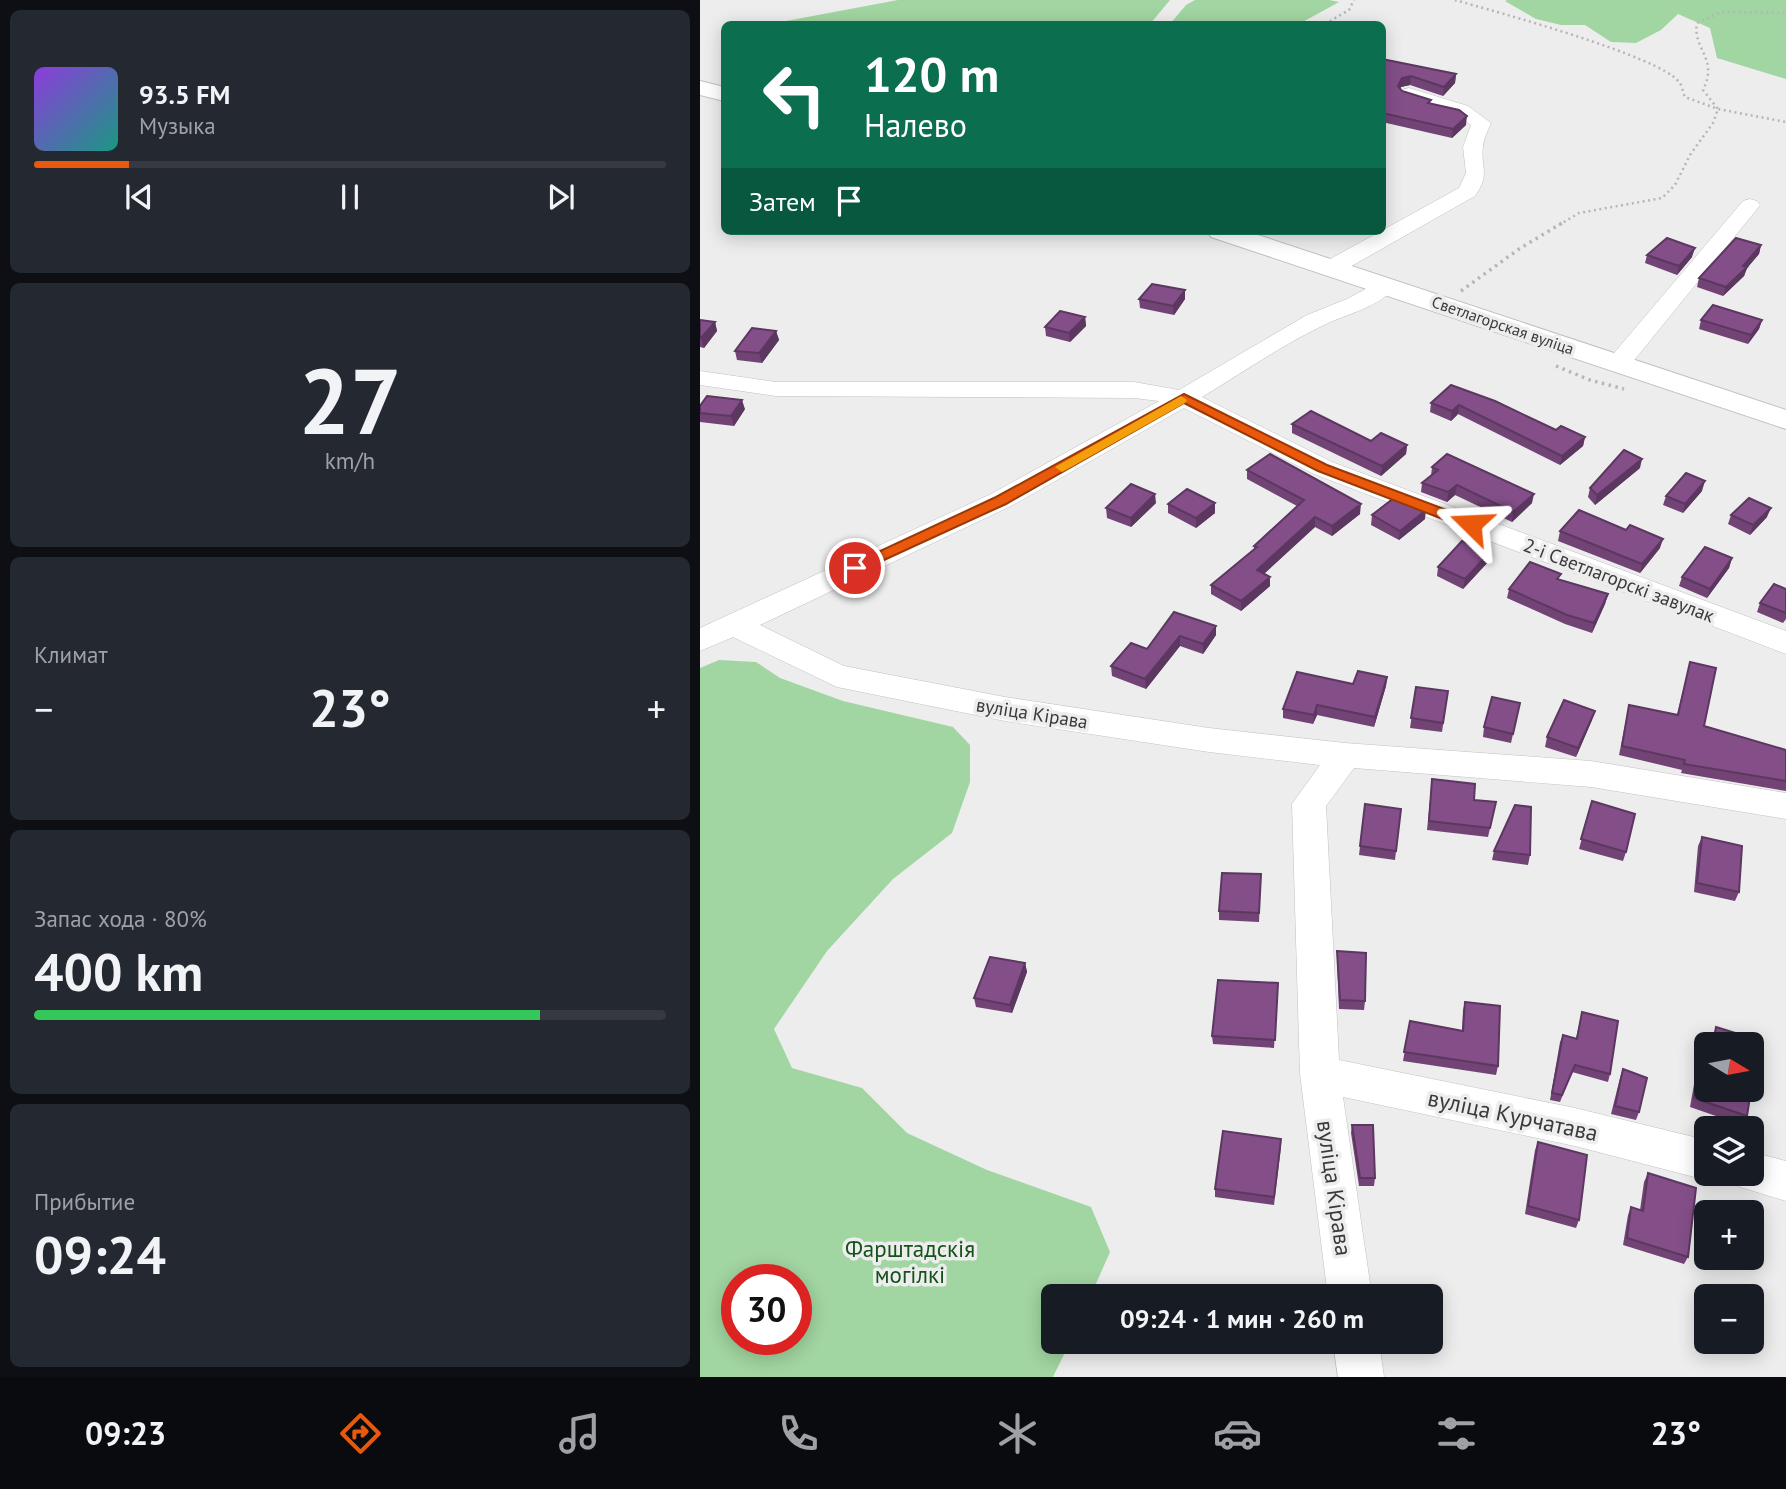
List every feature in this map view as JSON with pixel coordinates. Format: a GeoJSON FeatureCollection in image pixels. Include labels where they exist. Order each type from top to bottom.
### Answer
{"type":"FeatureCollection","features":[{"type":"Feature","properties":{"kind":"main road"},"geometry":{"type":"LineString","coordinates":[[700,88],[721,93]]}},
{"type":"Feature","properties":{"kind":"main road","name":"Светлагорская вуліца"},"geometry":{"type":"LineString","coordinates":[[1232,235],[1786,420]]}},
{"type":"Feature","properties":{"kind":"street"},"geometry":{"type":"LineString","coordinates":[[1331,268],[1468,192],[1476,173],[1473,147],[1481,123],[1461,110],[1409,94]]}},
{"type":"Feature","properties":{"kind":"street"},"geometry":{"type":"LineString","coordinates":[[1619,364],[1750,205]]}},
{"type":"Feature","properties":{"kind":"street"},"geometry":{"type":"LineString","coordinates":[[700,640],[1001,500],[1184,398],[1315,320],[1355,304],[1384,286]]}},
{"type":"Feature","properties":{"kind":"street"},"geometry":{"type":"LineString","coordinates":[[700,378],[776,389],[1134,390],[1184,398]]}},
{"type":"Feature","properties":{"kind":"street","name":"2-і Светлагорскі завулак"},"geometry":{"type":"LineString","coordinates":[[1184,398],[1323,468],[1786,643]]}},
{"type":"Feature","properties":{"kind":"street","name":"вуліца Кірава"},"geometry":{"type":"LineString","coordinates":[[733,624],[837,677],[1006,709],[1209,740],[1345,755],[1591,774],[1786,806]]}},
{"type":"Feature","properties":{"kind":"street","name":"вуліца Кірава"},"geometry":{"type":"LineString","coordinates":[[1345,755],[1310,804],[1320,1074],[1348,1284]]}},
{"type":"Feature","properties":{"kind":"street","name":"вуліца Курчатава"},"geometry":{"type":"LineString","coordinates":[[1320,1074],[1575,1127],[1694,1157]]}},
{"type":"Feature","properties":{"kind":"street"},"geometry":{"type":"LineString","coordinates":[[1764,1175],[1786,1181]]}},
{"type":"Feature","properties":{"kind":"street"},"geometry":{"type":"LineString","coordinates":[[1358,1354],[1361,1377]]}},
{"type":"Feature","properties":{"kind":"path"},"geometry":{"type":"LineString","coordinates":[[1330,21],[1349,10],[1354,0]]}},
{"type":"Feature","properties":{"kind":"path"},"geometry":{"type":"LineString","coordinates":[[1455,0],[1558,30],[1652,65],[1679,81],[1685,97],[1718,109],[1786,122]]}},
{"type":"Feature","properties":{"kind":"path"},"geometry":{"type":"LineString","coordinates":[[1718,109],[1703,90],[1710,78],[1708,54],[1695,34],[1697,23],[1721,12],[1786,13]]}},
{"type":"Feature","properties":{"kind":"path"},"geometry":{"type":"LineString","coordinates":[[1440,304],[1519,249],[1579,213],[1662,198],[1675,185],[1718,109]]}},
{"type":"Feature","properties":{"kind":"green space"},"geometry":{"type":"Polygon","coordinates":[[[898,0],[1170,0],[1152,21],[786,21],[898,0]]]}},
{"type":"Feature","properties":{"kind":"green space"},"geometry":{"type":"Polygon","coordinates":[[[1195,0],[1339,2],[1304,21],[1173,21],[1186,5],[1195,0]]]}},
{"type":"Feature","properties":{"kind":"green space"},"geometry":{"type":"Polygon","coordinates":[[[1786,0],[1786,79],[1717,58],[1710,28],[1678,14],[1661,30],[1636,43],[1611,42],[1585,25],[1561,25],[1536,19],[1505,1],[1786,0]]]}},
{"type":"Feature","properties":{"kind":"green space","name":"Фарштадскія могілкі"},"geometry":{"type":"Polygon","coordinates":[[[719,660],[756,662],[780,678],[843,701],[953,727],[970,745],[970,782],[952,833],[893,879],[827,951],[774,1029],[792,1068],[862,1088],[907,1133],[987,1170],[1091,1207],[1110,1252],[1096,1284],[1041,1284],[1041,1354],[1064,1354],[1053,1377],[700,1377],[700,668],[719,660]]]}},
{"type":"Feature","properties":{"kind":"building"},"geometry":{"type":"Polygon","coordinates":[[[1386,60],[1456,74],[1444,87],[1411,76],[1402,78],[1398,86],[1402,91],[1431,100],[1428,103],[1459,110],[1467,116],[1453,129],[1386,114],[1386,60]]]}},
{"type":"Feature","properties":{"kind":"building"},"geometry":{"type":"Polygon","coordinates":[[[1667,238],[1695,248],[1679,266],[1647,255],[1667,238]]]}},
{"type":"Feature","properties":{"kind":"building"},"geometry":{"type":"Polygon","coordinates":[[[1736,238],[1761,245],[1743,266],[1747,267],[1726,287],[1699,278],[1736,238]]]}},
{"type":"Feature","properties":{"kind":"building"},"geometry":{"type":"Polygon","coordinates":[[[1152,284],[1185,290],[1173,306],[1139,299],[1152,284]]]}},
{"type":"Feature","properties":{"kind":"building"},"geometry":{"type":"Polygon","coordinates":[[[1713,305],[1762,320],[1751,335],[1701,320],[1713,305]]]}},
{"type":"Feature","properties":{"kind":"building"},"geometry":{"type":"Polygon","coordinates":[[[1060,311],[1085,317],[1069,333],[1045,327],[1060,311]]]}},
{"type":"Feature","properties":{"kind":"building"},"geometry":{"type":"Polygon","coordinates":[[[700,320],[715,322],[701,338],[700,338],[700,320]]]}},
{"type":"Feature","properties":{"kind":"building"},"geometry":{"type":"Polygon","coordinates":[[[752,328],[776,331],[759,353],[735,351],[752,328]]]}},
{"type":"Feature","properties":{"kind":"building"},"geometry":{"type":"Polygon","coordinates":[[[1451,385],[1495,401],[1556,430],[1561,426],[1585,437],[1562,456],[1459,405],[1452,411],[1431,403],[1451,385]]]}},
{"type":"Feature","properties":{"kind":"building"},"geometry":{"type":"Polygon","coordinates":[[[707,396],[742,400],[731,416],[700,413],[700,406],[707,396]]]}},
{"type":"Feature","properties":{"kind":"building"},"geometry":{"type":"Polygon","coordinates":[[[1311,411],[1371,441],[1381,433],[1407,445],[1382,466],[1292,424],[1311,411]]]}},
{"type":"Feature","properties":{"kind":"building"},"geometry":{"type":"Polygon","coordinates":[[[1624,450],[1642,459],[1597,495],[1590,488],[1624,450]]]}},
{"type":"Feature","properties":{"kind":"building"},"geometry":{"type":"Polygon","coordinates":[[[1270,454],[1361,504],[1332,526],[1315,517],[1257,570],[1270,577],[1241,601],[1211,585],[1257,547],[1254,546],[1304,500],[1247,470],[1270,454]]]}},
{"type":"Feature","properties":{"kind":"building"},"geometry":{"type":"Polygon","coordinates":[[[1447,454],[1534,494],[1513,512],[1457,485],[1448,492],[1422,483],[1438,470],[1432,467],[1447,454]]]}},
{"type":"Feature","properties":{"kind":"building"},"geometry":{"type":"Polygon","coordinates":[[[1686,473],[1705,481],[1685,504],[1666,496],[1686,473]]]}},
{"type":"Feature","properties":{"kind":"building"},"geometry":{"type":"Polygon","coordinates":[[[1131,484],[1155,494],[1131,518],[1106,508],[1131,484]]]}},
{"type":"Feature","properties":{"kind":"building"},"geometry":{"type":"Polygon","coordinates":[[[1187,489],[1215,503],[1196,518],[1168,504],[1187,489]]]}},
{"type":"Feature","properties":{"kind":"building"},"geometry":{"type":"Polygon","coordinates":[[[1394,498],[1426,510],[1400,531],[1372,515],[1394,498]]]}},
{"type":"Feature","properties":{"kind":"building"},"geometry":{"type":"Polygon","coordinates":[[[1749,498],[1771,508],[1753,525],[1731,515],[1749,498]]]}},
{"type":"Feature","properties":{"kind":"building"},"geometry":{"type":"Polygon","coordinates":[[[1579,510],[1626,530],[1630,525],[1663,539],[1642,564],[1560,531],[1579,510]]]}},
{"type":"Feature","properties":{"kind":"building"},"geometry":{"type":"Polygon","coordinates":[[[1462,541],[1489,553],[1465,579],[1438,567],[1462,541]]]}},
{"type":"Feature","properties":{"kind":"building"},"geometry":{"type":"Polygon","coordinates":[[[1705,547],[1732,558],[1710,589],[1682,577],[1705,547]]]}},
{"type":"Feature","properties":{"kind":"building"},"geometry":{"type":"Polygon","coordinates":[[[1530,562],[1561,574],[1557,579],[1608,594],[1594,623],[1567,615],[1509,589],[1530,562]]]}},
{"type":"Feature","properties":{"kind":"building"},"geometry":{"type":"Polygon","coordinates":[[[1774,584],[1786,589],[1786,613],[1760,603],[1774,584]]]}},
{"type":"Feature","properties":{"kind":"building"},"geometry":{"type":"Polygon","coordinates":[[[1174,612],[1216,626],[1203,644],[1180,636],[1145,679],[1111,666],[1131,643],[1147,649],[1174,612]]]}},
{"type":"Feature","properties":{"kind":"building"},"geometry":{"type":"Polygon","coordinates":[[[1690,662],[1716,668],[1704,726],[1786,750],[1786,781],[1684,764],[1685,760],[1622,746],[1629,705],[1678,715],[1690,662]]]}},
{"type":"Feature","properties":{"kind":"building"},"geometry":{"type":"Polygon","coordinates":[[[1358,671],[1387,677],[1375,717],[1317,705],[1314,715],[1283,709],[1297,672],[1353,684],[1358,671]]]}},
{"type":"Feature","properties":{"kind":"building"},"geometry":{"type":"Polygon","coordinates":[[[1416,687],[1448,691],[1443,723],[1411,718],[1416,687]]]}},
{"type":"Feature","properties":{"kind":"building"},"geometry":{"type":"Polygon","coordinates":[[[1492,697],[1520,703],[1513,734],[1484,727],[1492,697]]]}},
{"type":"Feature","properties":{"kind":"building"},"geometry":{"type":"Polygon","coordinates":[[[1564,700],[1595,711],[1578,748],[1547,737],[1564,700]]]}},
{"type":"Feature","properties":{"kind":"building"},"geometry":{"type":"Polygon","coordinates":[[[1432,779],[1475,784],[1474,800],[1496,802],[1490,828],[1429,821],[1432,779]]]}},
{"type":"Feature","properties":{"kind":"building"},"geometry":{"type":"Polygon","coordinates":[[[1592,801],[1635,814],[1626,852],[1581,839],[1592,801]]]}},
{"type":"Feature","properties":{"kind":"building"},"geometry":{"type":"Polygon","coordinates":[[[1365,804],[1401,809],[1396,851],[1360,846],[1365,804]]]}},
{"type":"Feature","properties":{"kind":"building"},"geometry":{"type":"Polygon","coordinates":[[[1515,805],[1531,807],[1530,855],[1494,851],[1515,805]]]}},
{"type":"Feature","properties":{"kind":"building"},"geometry":{"type":"Polygon","coordinates":[[[1702,837],[1742,846],[1739,892],[1697,883],[1702,837]]]}},
{"type":"Feature","properties":{"kind":"building"},"geometry":{"type":"Polygon","coordinates":[[[1222,873],[1261,874],[1259,913],[1219,911],[1222,873]]]}},
{"type":"Feature","properties":{"kind":"building"},"geometry":{"type":"Polygon","coordinates":[[[1337,951],[1366,953],[1365,1001],[1340,1000],[1337,951]]]}},
{"type":"Feature","properties":{"kind":"building"},"geometry":{"type":"Polygon","coordinates":[[[990,957],[1025,963],[1010,1005],[974,998],[990,957]]]}},
{"type":"Feature","properties":{"kind":"building"},"geometry":{"type":"Polygon","coordinates":[[[1218,980],[1278,983],[1275,1040],[1212,1036],[1218,980]]]}},
{"type":"Feature","properties":{"kind":"building"},"geometry":{"type":"Polygon","coordinates":[[[1465,1002],[1500,1006],[1498,1066],[1404,1052],[1410,1021],[1463,1031],[1465,1002]]]}},
{"type":"Feature","properties":{"kind":"building"},"geometry":{"type":"Polygon","coordinates":[[[1582,1012],[1618,1021],[1610,1074],[1575,1065],[1562,1095],[1552,1093],[1563,1035],[1577,1039],[1582,1012]]]}},
{"type":"Feature","properties":{"kind":"building"},"geometry":{"type":"Polygon","coordinates":[[[1716,1027],[1732,1032],[1715,1032],[1716,1027]]]}},
{"type":"Feature","properties":{"kind":"building"},"geometry":{"type":"Polygon","coordinates":[[[1623,1069],[1647,1078],[1639,1112],[1615,1106],[1623,1069]]]}},
{"type":"Feature","properties":{"kind":"building"},"geometry":{"type":"Polygon","coordinates":[[[1706,1102],[1749,1102],[1747,1116],[1706,1102]]]}},
{"type":"Feature","properties":{"kind":"building"},"geometry":{"type":"Polygon","coordinates":[[[1352,1125],[1373,1125],[1375,1178],[1360,1178],[1352,1125]]]}},
{"type":"Feature","properties":{"kind":"building"},"geometry":{"type":"Polygon","coordinates":[[[1223,1131],[1281,1139],[1274,1197],[1215,1189],[1223,1131]]]}},
{"type":"Feature","properties":{"kind":"building"},"geometry":{"type":"Polygon","coordinates":[[[1538,1142],[1587,1155],[1579,1220],[1528,1206],[1538,1142]]]}},
{"type":"Feature","properties":{"kind":"building"},"geometry":{"type":"Polygon","coordinates":[[[1648,1173],[1696,1188],[1688,1257],[1627,1238],[1631,1207],[1643,1211],[1648,1173]]]}},
{"type":"Feature","properties":{"kind":"slow traffic"},"geometry":{"type":"LineString","coordinates":[[1062,467],[1181,400]]}},
{"type":"Feature","properties":{"kind":"route"},"geometry":{"type":"LineString","coordinates":[[855,568],[1001,500],[1184,398],[1323,468],[1471,524]]}}]}
